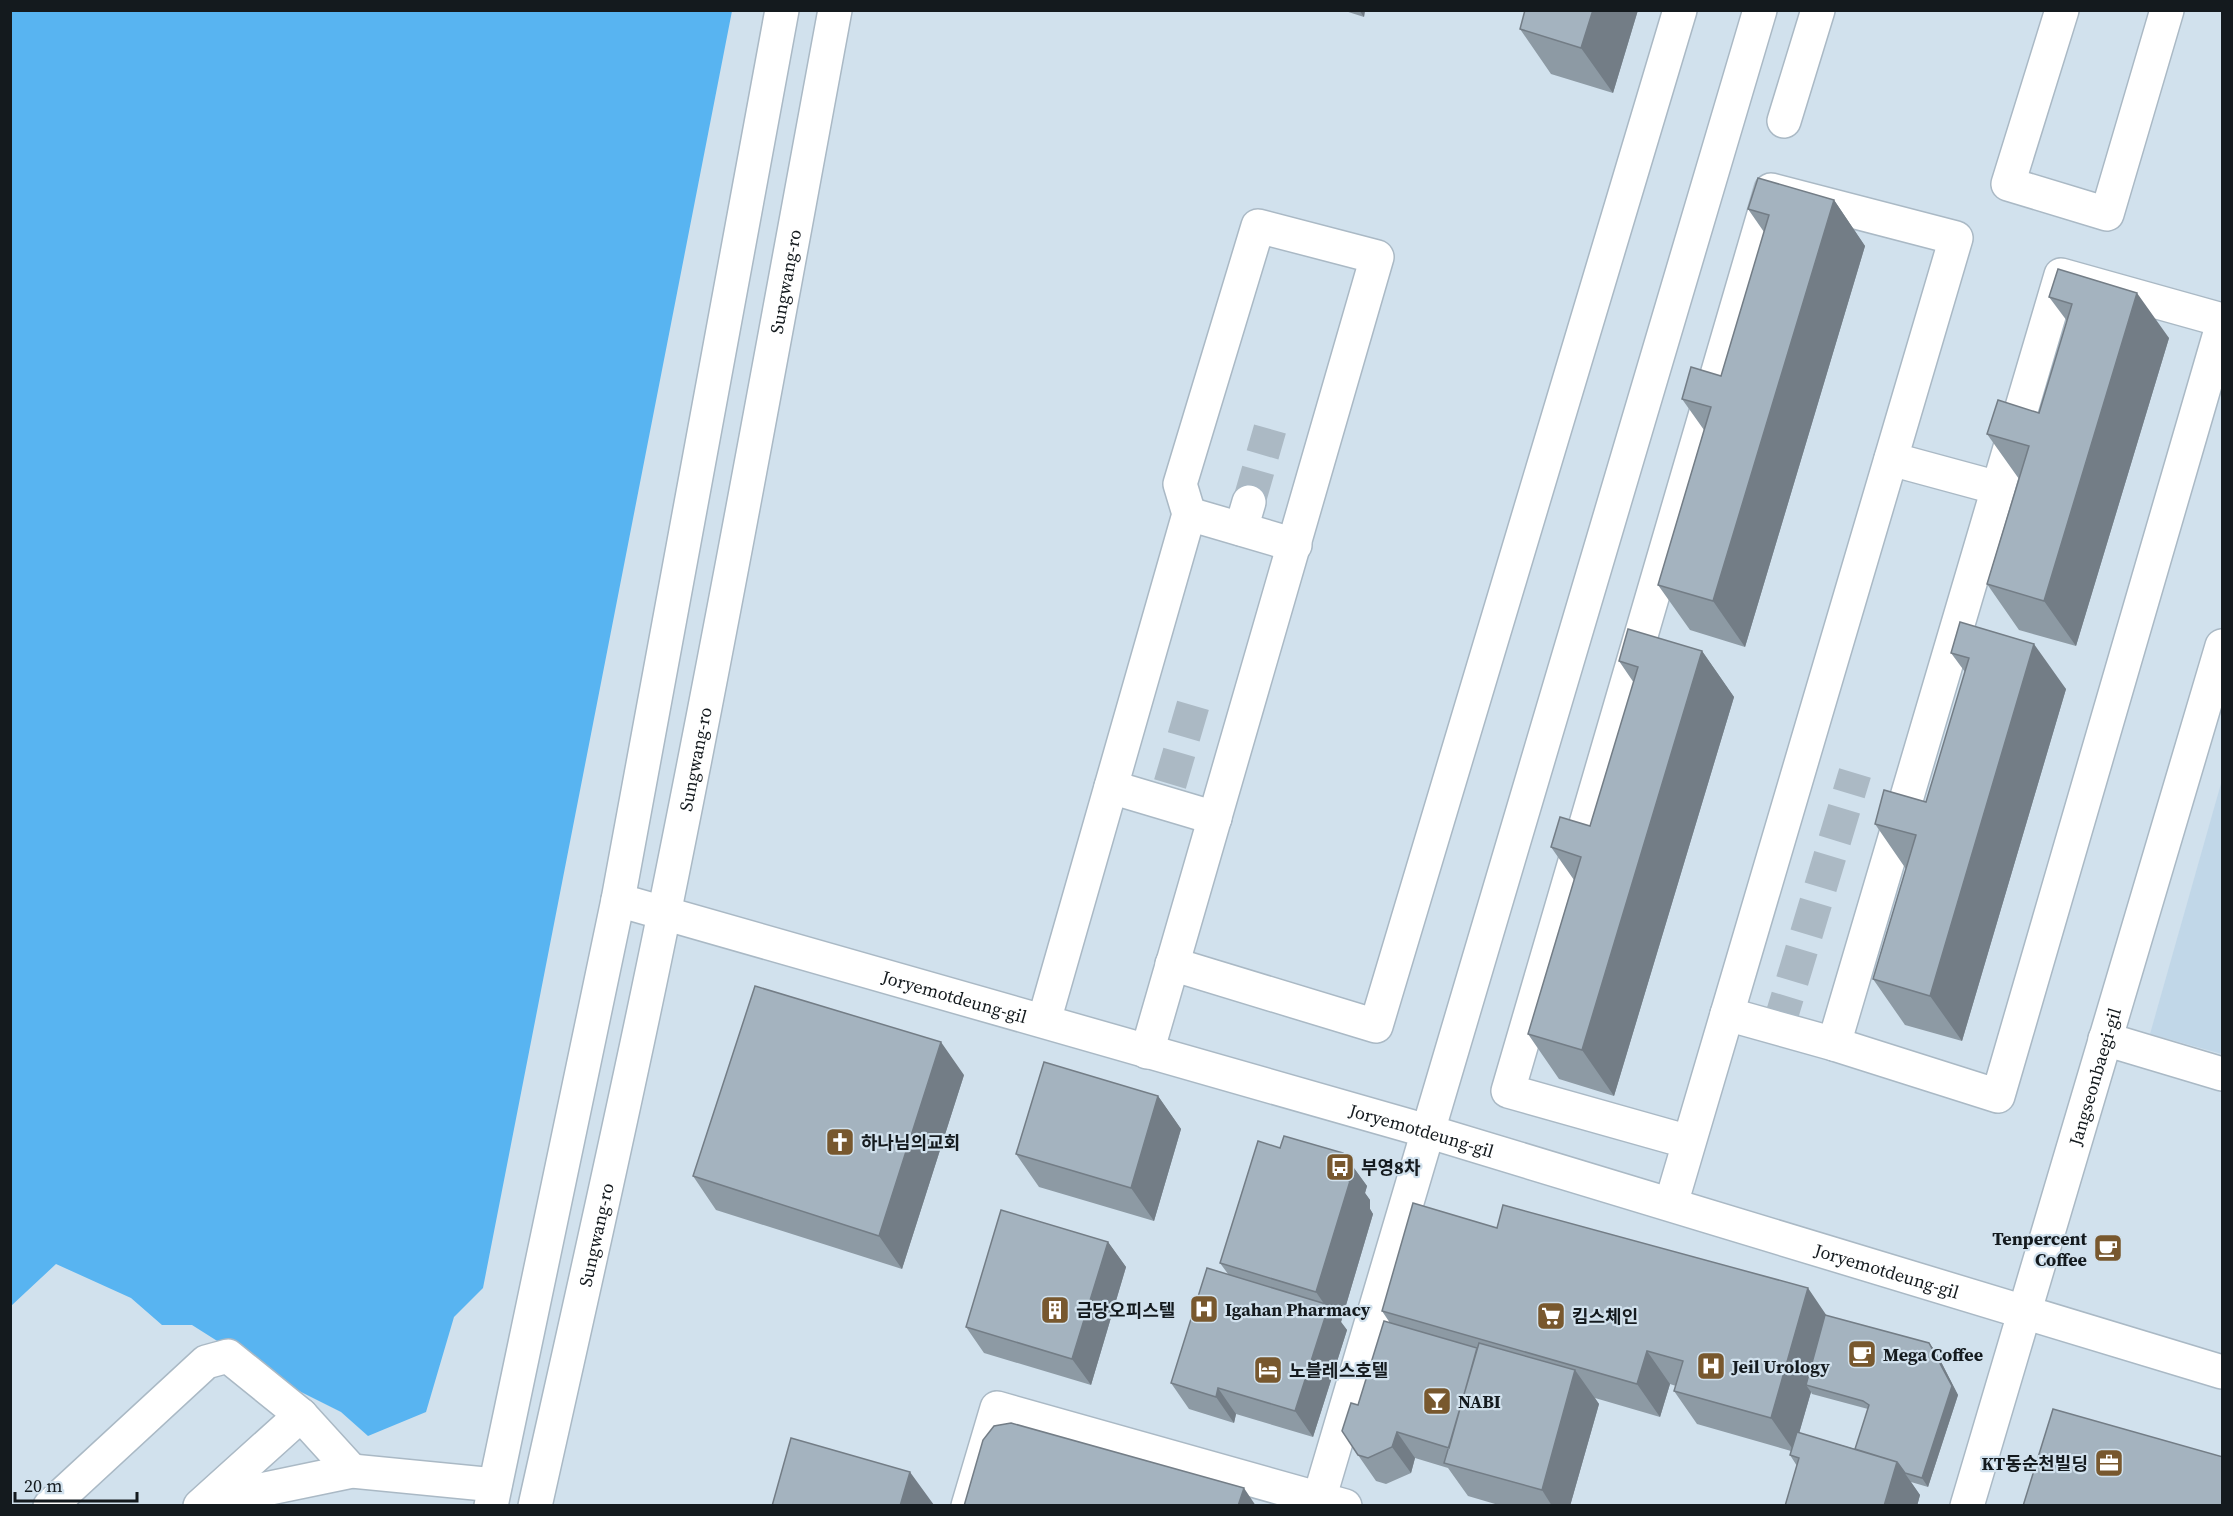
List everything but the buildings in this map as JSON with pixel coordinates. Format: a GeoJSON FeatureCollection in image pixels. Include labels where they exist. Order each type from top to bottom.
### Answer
{"type":"FeatureCollection","features":[{"type":"Feature","properties":{"kind":"street"},"geometry":{"type":"LineString","coordinates":[[202,1503],[352,1471],[493,1495],[618,900],[782,10]]}},
{"type":"Feature","properties":{"kind":"street","name":"Sungwang-ro"},"geometry":{"type":"LineString","coordinates":[[535,1506],[612,1164],[664,913],[722,622],[835,10]]}},
{"type":"Feature","properties":{"kind":"street"},"geometry":{"type":"LineString","coordinates":[[1172,964],[1376,1026],[1680,10]]}},
{"type":"Feature","properties":{"kind":"street"},"geometry":{"type":"LineString","coordinates":[[968,1506],[997,1408],[1327,1503],[1427,1131],[1760,10]]}},
{"type":"Feature","properties":{"kind":"street"},"geometry":{"type":"LineString","coordinates":[[1784,121],[1818,10]]}},
{"type":"Feature","properties":{"kind":"street"},"geometry":{"type":"LineString","coordinates":[[2062,10],[2008,184],[2107,214],[2167,10]]}},
{"type":"Feature","properties":{"kind":"street"},"geometry":{"type":"LineString","coordinates":[[1671,1204],[1956,238],[1771,190],[1508,1091],[1689,1142]]}},
{"type":"Feature","properties":{"kind":"street"},"geometry":{"type":"LineString","coordinates":[[1044,1020],[1190,514],[1180,484],[1258,226],[1377,257],[1147,1052]]}},
{"type":"Feature","properties":{"kind":"street"},"geometry":{"type":"LineString","coordinates":[[1834,1044],[2061,275],[2223,320]]}},
{"type":"Feature","properties":{"kind":"street"},"geometry":{"type":"LineString","coordinates":[[1727,1014],[1834,1044],[1998,1096],[2223,326]]}},
{"type":"Feature","properties":{"kind":"street"},"geometry":{"type":"LineString","coordinates":[[1891,459],[1998,488]]}},
{"type":"Feature","properties":{"kind":"street"},"geometry":{"type":"LineString","coordinates":[[1190,514],[1245,515],[1295,544]]}},
{"type":"Feature","properties":{"kind":"street","name":"Jangseonbaegi-gil"},"geometry":{"type":"LineString","coordinates":[[1967,1506],[2223,646]]}},
{"type":"Feature","properties":{"kind":"street"},"geometry":{"type":"LineString","coordinates":[[1111,787],[1167,793],[1215,818]]}},
{"type":"Feature","properties":{"kind":"street","name":"Joryemotdeung-gil"},"geometry":{"type":"LineString","coordinates":[[618,900],[1427,1131],[2223,1372]]}},
{"type":"Feature","properties":{"kind":"street"},"geometry":{"type":"LineString","coordinates":[[2105,1039],[2223,1074]]}},
{"type":"Feature","properties":{"kind":"street"},"geometry":{"type":"LineString","coordinates":[[50,1506],[206,1362],[228,1356],[301,1415],[352,1471]]}},
{"type":"Feature","properties":{"kind":"street"},"geometry":{"type":"LineString","coordinates":[[202,1503],[301,1415]]}},
{"type":"Feature","properties":{"kind":"shaded area"},"geometry":{"type":"Polygon","coordinates":[[[11,11],[732,11],[483,1288],[454,1317],[426,1412],[368,1436],[341,1412],[287,1385],[192,1325],[162,1325],[131,1298],[56,1264],[11,1306],[11,11]]]}},
{"type":"Feature","properties":{"kind":"shaded area"},"geometry":{"type":"Polygon","coordinates":[[[2222,780],[2222,1054],[2150,1034],[2222,780]]]}},
{"type":"Feature","properties":{"kind":"tunnel"},"geometry":{"type":"LineString","coordinates":[[1249,502],[1270,429]]}},
{"type":"Feature","properties":{"kind":"tunnel"},"geometry":{"type":"LineString","coordinates":[[1170,784],[1196,695]]}},
{"type":"Feature","properties":{"kind":"tunnel"},"geometry":{"type":"LineString","coordinates":[[1778,1028],[1855,773]]}},
{"type":"Feature","properties":{"kind":"place","name":"하나님의교회"},"geometry":{"type":"Point","coordinates":[840,1142]}},
{"type":"Feature","properties":{"kind":"place","name":"부영8차"},"geometry":{"type":"Point","coordinates":[1340,1167]}},
{"type":"Feature","properties":{"kind":"place","name":"Tenpercent Coffee"},"geometry":{"type":"Point","coordinates":[2108,1248]}},
{"type":"Feature","properties":{"kind":"place","name":"Igahan Pharmacy"},"geometry":{"type":"Point","coordinates":[1204,1309]}},
{"type":"Feature","properties":{"kind":"place","name":"금당오피스텔"},"geometry":{"type":"Point","coordinates":[1055,1310]}},
{"type":"Feature","properties":{"kind":"place","name":"킴스체인"},"geometry":{"type":"Point","coordinates":[1551,1316]}},
{"type":"Feature","properties":{"kind":"place","name":"Mega Coffee"},"geometry":{"type":"Point","coordinates":[1862,1354]}},
{"type":"Feature","properties":{"kind":"place","name":"Jeil Urology"},"geometry":{"type":"Point","coordinates":[1711,1366]}},
{"type":"Feature","properties":{"kind":"place","name":"노블레스호텔"},"geometry":{"type":"Point","coordinates":[1268,1370]}},
{"type":"Feature","properties":{"kind":"place","name":"NABI"},"geometry":{"type":"Point","coordinates":[1437,1401]}},
{"type":"Feature","properties":{"kind":"place","name":"KT동순천빌딩"},"geometry":{"type":"Point","coordinates":[2109,1463]}}]}
